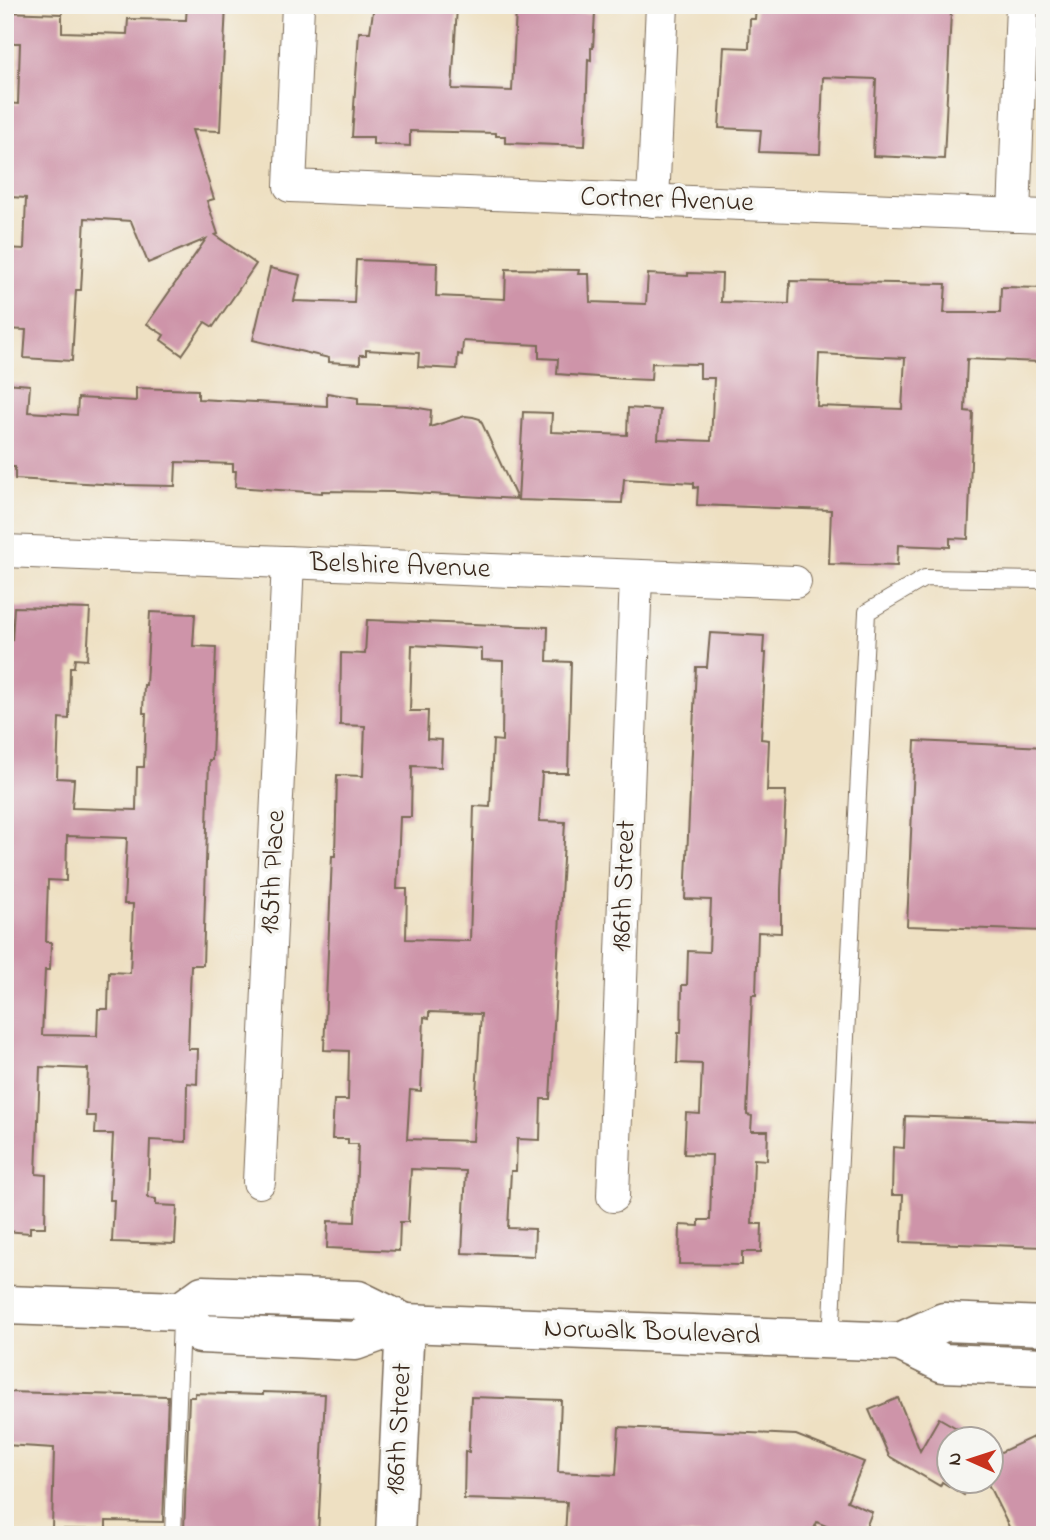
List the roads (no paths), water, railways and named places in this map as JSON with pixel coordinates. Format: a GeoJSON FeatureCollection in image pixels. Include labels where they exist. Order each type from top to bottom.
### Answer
{"type":"FeatureCollection","features":[{"type":"Feature","properties":{"kind":"main road","name":"Norwalk Boulevard"},"geometry":{"type":"LineString","coordinates":[[5,1305],[181,1311],[203,1295],[358,1300],[405,1323],[900,1342],[943,1363],[1045,1367]]}},
{"type":"Feature","properties":{"kind":"main road","name":"Norwalk Boulevard"},"geometry":{"type":"LineString","coordinates":[[900,1342],[944,1322],[1045,1326]]}},
{"type":"Feature","properties":{"kind":"main road","name":"186th Street"},"geometry":{"type":"LineString","coordinates":[[395,1535],[405,1323]]}},
{"type":"Feature","properties":{"kind":"street","name":"Cortner Avenue"},"geometry":{"type":"LineString","coordinates":[[298,5],[290,186],[1030,216]]}},
{"type":"Feature","properties":{"kind":"street"},"geometry":{"type":"LineString","coordinates":[[653,201],[662,5]]}},
{"type":"Feature","properties":{"kind":"street"},"geometry":{"type":"LineString","coordinates":[[1022,5],[1030,216]]}},
{"type":"Feature","properties":{"kind":"street","name":"Belshire Avenue"},"geometry":{"type":"LineString","coordinates":[[5,551],[795,582]]}},
{"type":"Feature","properties":{"kind":"street","name":"185th Place"},"geometry":{"type":"LineString","coordinates":[[260,1182],[288,562]]}},
{"type":"Feature","properties":{"kind":"street","name":"186th Street"},"geometry":{"type":"LineString","coordinates":[[613,1196],[636,576]]}},
{"type":"Feature","properties":{"kind":"lane"},"geometry":{"type":"LineString","coordinates":[[831,1340],[867,612],[925,578],[1045,580]]}},
{"type":"Feature","properties":{"kind":"lane"},"geometry":{"type":"LineString","coordinates":[[173,1535],[181,1311]]}}]}
